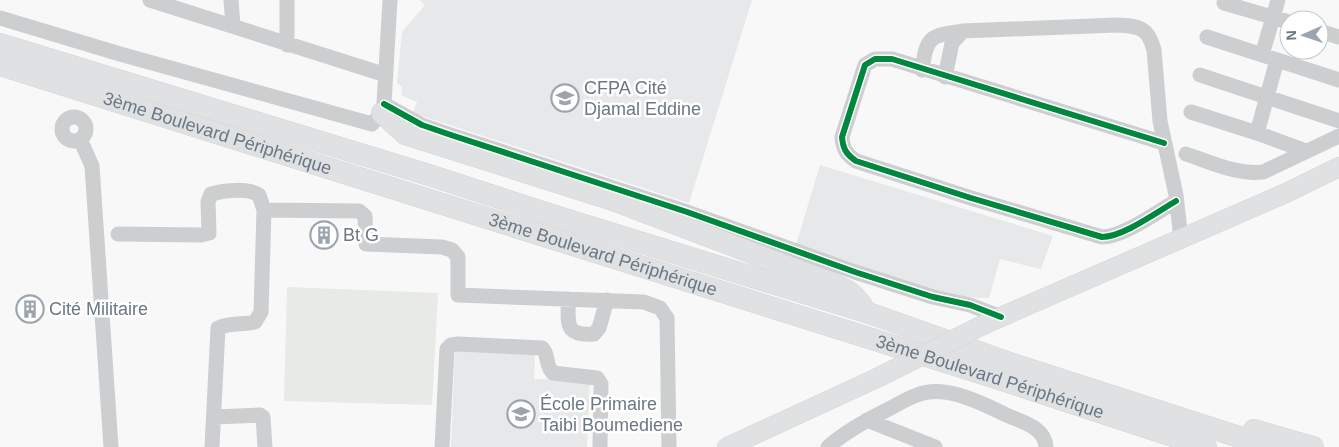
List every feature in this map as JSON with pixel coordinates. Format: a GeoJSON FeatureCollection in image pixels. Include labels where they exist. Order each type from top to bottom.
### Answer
{"type":"FeatureCollection","features":[{"type":"Feature","properties":{"kind":"highway","name":"3ème Boulevard Périphérique"},"geometry":{"type":"LineString","coordinates":[[0,44],[429,175],[866,312],[1010,363],[1270,447]]}},
{"type":"Feature","properties":{"kind":"highway","name":"3ème Boulevard Périphérique"},"geometry":{"type":"LineString","coordinates":[[0,65],[993,377],[1206,447]]}},
{"type":"Feature","properties":{"kind":"highway"},"geometry":{"type":"LineString","coordinates":[[380,114],[405,134],[613,200],[749,250],[851,292],[860,301],[866,312]]}},
{"type":"Feature","properties":{"kind":"highway","name":"3ème Boulevard Périphérique"},"geometry":{"type":"LineString","coordinates":[[1146,408],[1198,416],[1313,447]]}},
{"type":"Feature","properties":{"kind":"main road"},"geometry":{"type":"LineString","coordinates":[[727,447],[877,378],[994,320],[1286,193],[1339,167]]}},
{"type":"Feature","properties":{"kind":"street"},"geometry":{"type":"LineString","coordinates":[[150,0],[386,75]]}},
{"type":"Feature","properties":{"kind":"street"},"geometry":{"type":"LineString","coordinates":[[231,0],[233,26]]}},
{"type":"Feature","properties":{"kind":"street"},"geometry":{"type":"LineString","coordinates":[[287,0],[287,45]]}},
{"type":"Feature","properties":{"kind":"street"},"geometry":{"type":"LineString","coordinates":[[380,114],[386,75],[390,0]]}},
{"type":"Feature","properties":{"kind":"street"},"geometry":{"type":"LineString","coordinates":[[1262,55],[1278,0]]}},
{"type":"Feature","properties":{"kind":"street"},"geometry":{"type":"LineString","coordinates":[[1224,3],[1279,20]]}},
{"type":"Feature","properties":{"kind":"street"},"geometry":{"type":"LineString","coordinates":[[0,18],[120,54],[422,125],[686,212],[855,272],[933,297],[970,304],[994,320]]}},
{"type":"Feature","properties":{"kind":"street"},"geometry":{"type":"LineString","coordinates":[[922,70],[926,46],[929,40],[937,36],[962,31],[1117,25],[1135,25],[1144,30],[1151,39],[1154,50],[1164,143],[1176,201],[1181,239]]}},
{"type":"Feature","properties":{"kind":"street"},"geometry":{"type":"LineString","coordinates":[[945,76],[952,43],[962,31]]}},
{"type":"Feature","properties":{"kind":"street"},"geometry":{"type":"LineString","coordinates":[[1207,37],[1339,80]]}},
{"type":"Feature","properties":{"kind":"street"},"geometry":{"type":"LineString","coordinates":[[1164,143],[922,70],[892,59],[875,59],[865,65],[842,137],[846,154],[856,161],[1102,237],[1114,236],[1123,232],[1176,201]]}},
{"type":"Feature","properties":{"kind":"street"},"geometry":{"type":"LineString","coordinates":[[1257,133],[1277,60]]}},
{"type":"Feature","properties":{"kind":"street"},"geometry":{"type":"LineString","coordinates":[[1200,75],[1339,121]]}},
{"type":"Feature","properties":{"kind":"street"},"geometry":{"type":"LineString","coordinates":[[1191,112],[1306,151]]}},
{"type":"Feature","properties":{"kind":"street"},"geometry":{"type":"LineString","coordinates":[[1186,154],[1241,172],[1263,172],[1339,136]]}},
{"type":"Feature","properties":{"kind":"street"},"geometry":{"type":"LineString","coordinates":[[80,139],[92,166],[111,447]]}},
{"type":"Feature","properties":{"kind":"street"},"geometry":{"type":"LineString","coordinates":[[118,234],[201,235],[208,233],[208,202],[211,194],[220,192],[254,192],[259,195],[264,210],[261,312],[255,322],[225,324],[218,328],[212,447]]}},
{"type":"Feature","properties":{"kind":"street"},"geometry":{"type":"LineString","coordinates":[[264,210],[359,211],[365,216],[366,244],[442,247],[452,250],[458,257],[458,295],[644,302],[660,308],[667,318],[669,447]]}},
{"type":"Feature","properties":{"kind":"street"},"geometry":{"type":"LineString","coordinates":[[568,299],[569,325],[573,332],[580,335],[594,334],[599,328],[608,300]]}},
{"type":"Feature","properties":{"kind":"street"},"geometry":{"type":"LineString","coordinates":[[442,447],[447,349],[451,345],[458,344],[542,348],[546,353],[549,370],[553,373],[597,378],[602,384],[600,447]]}},
{"type":"Feature","properties":{"kind":"street"},"geometry":{"type":"LineString","coordinates":[[828,447],[842,435],[867,420],[917,394],[941,392],[971,400],[1026,423],[1041,433],[1046,440],[1046,447]]}},
{"type":"Feature","properties":{"kind":"street"},"geometry":{"type":"LineString","coordinates":[[214,417],[260,415],[263,417],[266,447]]}},
{"type":"Feature","properties":{"kind":"street"},"geometry":{"type":"LineString","coordinates":[[867,420],[935,447]]}},
{"type":"Feature","properties":{"kind":"shaded area","name":"CFPA Cité Djamal Eddine"},"geometry":{"type":"Polygon","coordinates":[[[420,0],[752,0],[689,203],[413,113],[417,102],[401,95],[402,87],[397,83],[402,32],[425,5],[420,0]]]}},
{"type":"Feature","properties":{"kind":"shaded area"},"geometry":{"type":"Polygon","coordinates":[[[820,165],[1053,236],[1041,269],[1000,259],[989,298],[951,297],[795,248],[820,165]]]}},
{"type":"Feature","properties":{"kind":"shaded area"},"geometry":{"type":"Polygon","coordinates":[[[287,287],[438,293],[432,405],[284,401],[287,287]]]}},
{"type":"Feature","properties":{"kind":"shaded area","name":"École Primaire Taibi Boumediene"},"geometry":{"type":"Polygon","coordinates":[[[455,351],[535,354],[534,379],[590,381],[587,447],[451,447],[455,351]]]}},
{"type":"Feature","properties":{"kind":"cycle path"},"geometry":{"type":"LineString","coordinates":[[1164,143],[892,59],[875,59],[865,65],[842,137],[846,151],[856,161],[1102,237],[1130,229],[1176,201]]}},
{"type":"Feature","properties":{"kind":"cycle path"},"geometry":{"type":"LineString","coordinates":[[384,104],[422,125],[687,212],[855,272],[933,297],[970,305],[1001,317]]}},
{"type":"Feature","properties":{"kind":"place","name":"CFPA Cité Djamal Eddine"},"geometry":{"type":"Point","coordinates":[565,98]}},
{"type":"Feature","properties":{"kind":"place","name":"Bt G"},"geometry":{"type":"Point","coordinates":[324,235]}},
{"type":"Feature","properties":{"kind":"place","name":"Cité Militaire"},"geometry":{"type":"Point","coordinates":[30,309]}},
{"type":"Feature","properties":{"kind":"place","name":"École Primaire Taibi Boumediene"},"geometry":{"type":"Point","coordinates":[521,414]}}]}
